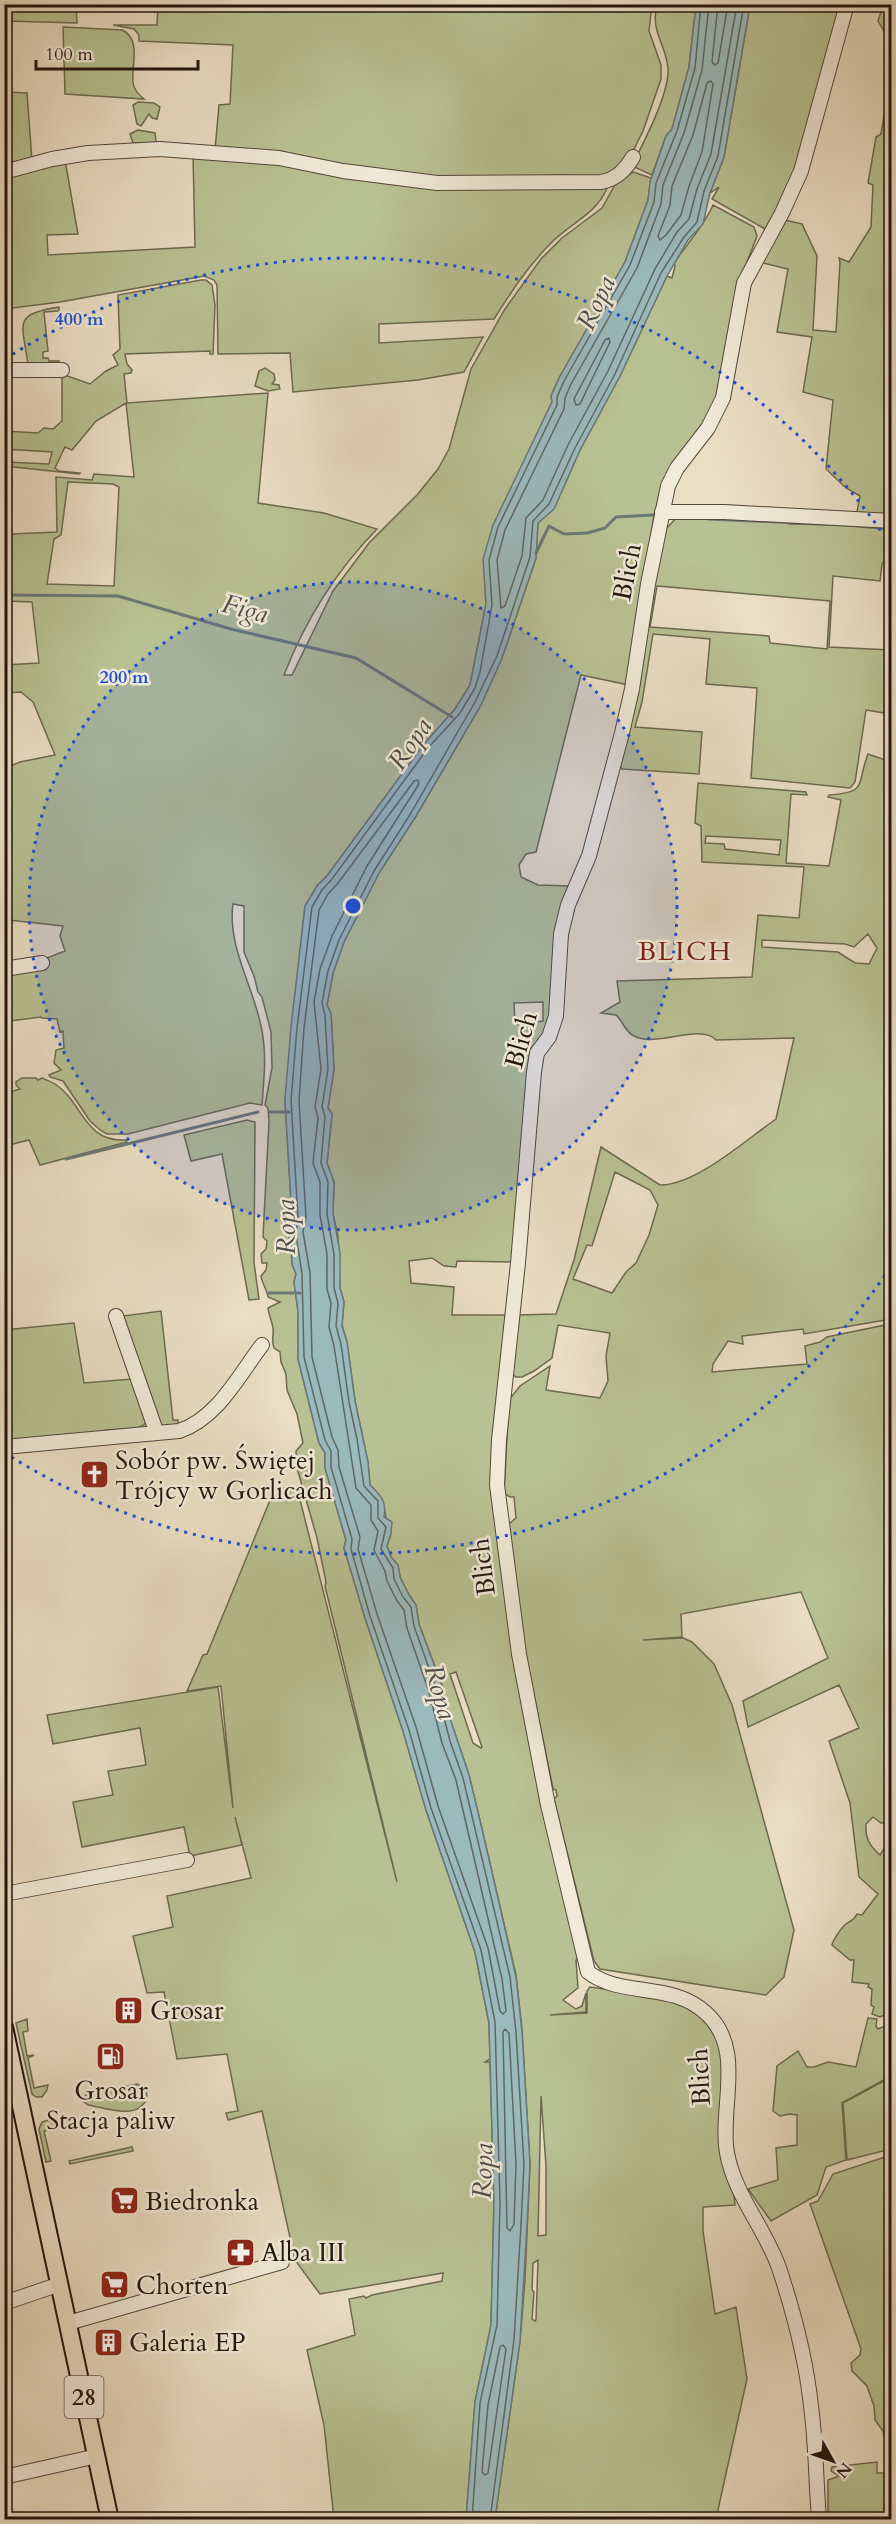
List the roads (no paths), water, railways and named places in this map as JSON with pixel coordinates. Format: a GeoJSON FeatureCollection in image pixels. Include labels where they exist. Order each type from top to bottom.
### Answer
{"type":"FeatureCollection","features":[{"type":"Feature","properties":{"kind":"main road","name":"28"},"geometry":{"type":"LineString","coordinates":[[5,2030],[110,2520]]}},
{"type":"Feature","properties":{"kind":"street","name":"Blich"},"geometry":{"type":"LineString","coordinates":[[819,2520],[811,2406],[796,2320],[773,2251],[735,2184],[729,2164],[726,2143],[728,2056],[722,2033],[708,2014],[685,1998],[601,1981],[588,1972],[548,1805],[519,1654],[497,1485],[499,1440],[537,1053],[549,1037],[556,1016],[564,924],[568,905],[589,856],[622,733],[668,486],[675,471],[708,428],[723,398],[744,283],[782,213],[801,171],[847,4]]}},
{"type":"Feature","properties":{"kind":"street"},"geometry":{"type":"LineString","coordinates":[[4,172],[52,159],[88,153],[160,149],[279,158],[343,171],[436,183],[601,182],[616,177],[633,157]]}},
{"type":"Feature","properties":{"kind":"street"},"geometry":{"type":"LineString","coordinates":[[4,370],[62,370]]}},
{"type":"Feature","properties":{"kind":"street"},"geometry":{"type":"LineString","coordinates":[[662,513],[724,512],[891,522]]}},
{"type":"Feature","properties":{"kind":"street"},"geometry":{"type":"LineString","coordinates":[[4,969],[42,963]]}},
{"type":"Feature","properties":{"kind":"street"},"geometry":{"type":"LineString","coordinates":[[116,1316],[156,1431]]}},
{"type":"Feature","properties":{"kind":"street"},"geometry":{"type":"LineString","coordinates":[[4,1447],[156,1431],[179,1431],[203,1418],[222,1399],[262,1345]]}},
{"type":"Feature","properties":{"kind":"street"},"geometry":{"type":"LineString","coordinates":[[4,1894],[186,1860]]}},
{"type":"Feature","properties":{"kind":"street"},"geometry":{"type":"LineString","coordinates":[[68,2323],[282,2262]]}},
{"type":"Feature","properties":{"kind":"street"},"geometry":{"type":"LineString","coordinates":[[4,2303],[60,2284]]}},
{"type":"Feature","properties":{"kind":"street"},"geometry":{"type":"LineString","coordinates":[[4,2477],[97,2456]]}},
{"type":"Feature","properties":{"kind":"water","name":"Ropa"},"geometry":{"type":"Polygon","coordinates":[[[696,5],[750,5],[724,157],[710,193],[703,224],[688,240],[667,276],[620,376],[580,450],[554,509],[538,523],[536,558],[502,658],[481,705],[416,816],[379,873],[344,942],[333,973],[327,1005],[331,1014],[334,1069],[328,1108],[332,1114],[327,1163],[334,1182],[333,1214],[340,1253],[340,1288],[344,1302],[342,1326],[347,1342],[370,1485],[382,1499],[385,1507],[384,1517],[392,1522],[387,1546],[391,1557],[398,1565],[400,1577],[416,1605],[419,1624],[444,1691],[443,1698],[469,1775],[516,1977],[522,2032],[530,2164],[520,2341],[495,2519],[466,2519],[475,2402],[491,2325],[494,2202],[489,2023],[475,1952],[426,1810],[344,1548],[346,1540],[325,1468],[325,1453],[319,1443],[298,1359],[298,1311],[294,1282],[296,1274],[292,1264],[292,1240],[289,1238],[292,1218],[285,1100],[291,1027],[305,906],[317,886],[327,876],[424,744],[455,709],[470,685],[486,604],[483,559],[493,525],[552,402],[551,396],[559,378],[625,262],[648,200],[650,182],[666,136],[672,129],[689,67],[696,5]]]}},
{"type":"Feature","properties":{"kind":"waterway"},"geometry":{"type":"LineString","coordinates":[[536,553],[549,526],[564,534],[587,533],[605,528],[616,517],[653,515]]}},
{"type":"Feature","properties":{"kind":"waterway"},"geometry":{"type":"LineString","coordinates":[[708,519],[848,525]]}},
{"type":"Feature","properties":{"kind":"waterway"},"geometry":{"type":"LineString","coordinates":[[857,526],[892,529]]}},
{"type":"Feature","properties":{"kind":"waterway","name":"Figa"},"geometry":{"type":"LineString","coordinates":[[4,595],[118,596],[231,629],[356,658],[452,717]]}},
{"type":"Feature","properties":{"kind":"waterway"},"geometry":{"type":"LineString","coordinates":[[66,1159],[258,1112]]}},
{"type":"Feature","properties":{"kind":"waterway"},"geometry":{"type":"LineString","coordinates":[[270,1112],[289,1112]]}},
{"type":"Feature","properties":{"kind":"waterway"},"geometry":{"type":"LineString","coordinates":[[269,1293],[300,1293]]}},
{"type":"Feature","properties":{"kind":"place","name":"Sobór pw. Świętej Trójcy w Gorlicach"},"geometry":{"type":"Point","coordinates":[94,1475]}},
{"type":"Feature","properties":{"kind":"place","name":"Grosar"},"geometry":{"type":"Point","coordinates":[129,2010]}},
{"type":"Feature","properties":{"kind":"place","name":"Grosar Stacja paliw"},"geometry":{"type":"Point","coordinates":[111,2056]}},
{"type":"Feature","properties":{"kind":"place","name":"Biedronka"},"geometry":{"type":"Point","coordinates":[124,2201]}},
{"type":"Feature","properties":{"kind":"place","name":"Alba III"},"geometry":{"type":"Point","coordinates":[240,2252]}},
{"type":"Feature","properties":{"kind":"place","name":"Chorten"},"geometry":{"type":"Point","coordinates":[115,2285]}},
{"type":"Feature","properties":{"kind":"place","name":"Galeria EP"},"geometry":{"type":"Point","coordinates":[108,2342]}},
{"type":"Feature","properties":{"kind":"district","name":"BLICH"},"geometry":{"type":"Point","coordinates":[685,951]}}]}
